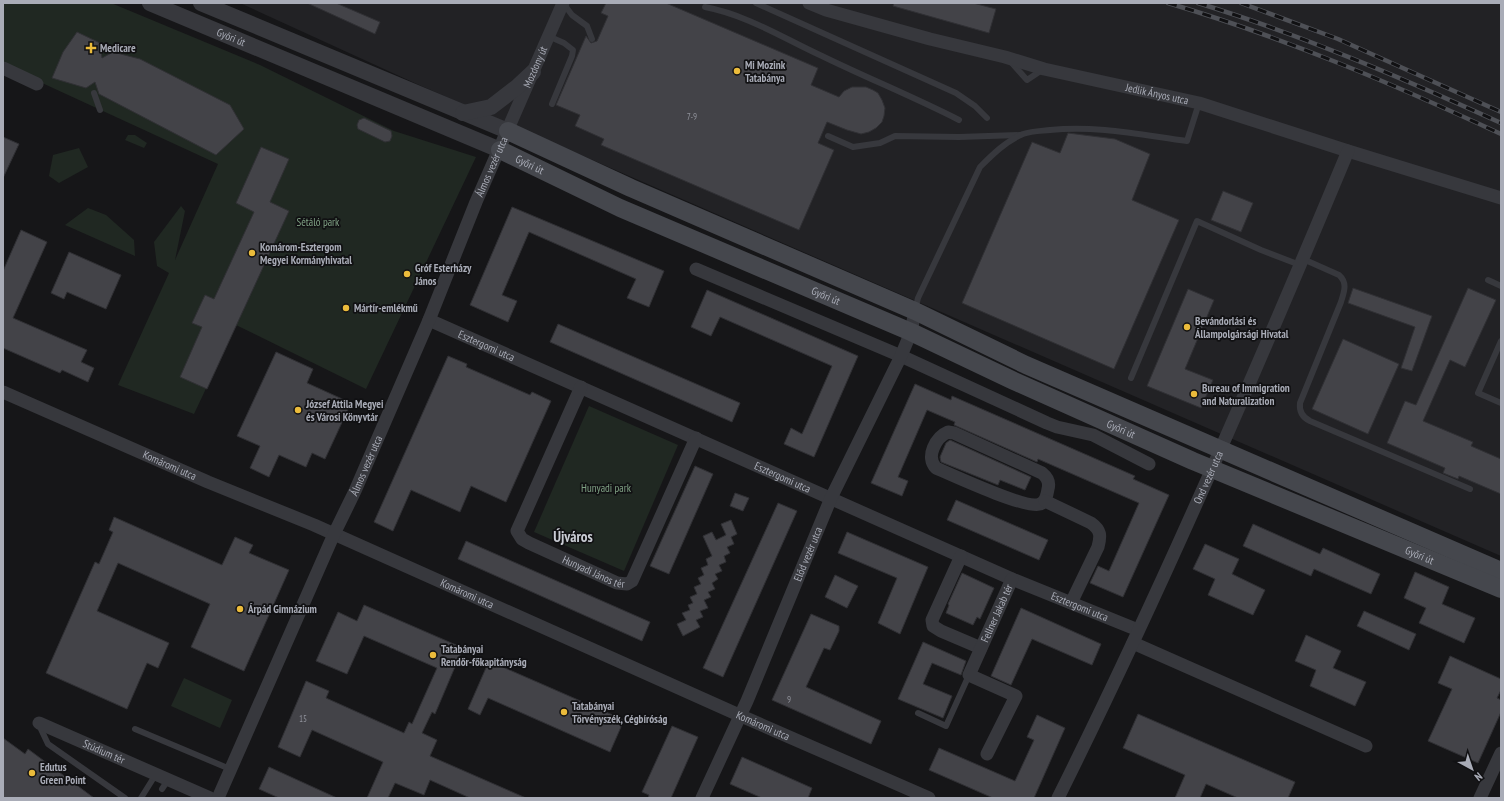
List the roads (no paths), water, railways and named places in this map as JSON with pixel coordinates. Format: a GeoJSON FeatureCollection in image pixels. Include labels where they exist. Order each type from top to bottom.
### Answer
{"type":"FeatureCollection","features":[{"type":"Feature","properties":{"kind":"main road","name":"Győri út"},"geometry":{"type":"LineString","coordinates":[[508,131],[631,188],[915,311],[1026,365],[1501,571]]}},
{"type":"Feature","properties":{"kind":"main road","name":"Győri út"},"geometry":{"type":"LineString","coordinates":[[500,150],[620,208],[911,332],[1014,382],[1212,468],[1501,589]]}},
{"type":"Feature","properties":{"kind":"street","name":"Győri út"},"geometry":{"type":"LineString","coordinates":[[150,3],[500,150]]}},
{"type":"Feature","properties":{"kind":"street","name":"Győri út"},"geometry":{"type":"LineString","coordinates":[[201,3],[508,131]]}},
{"type":"Feature","properties":{"kind":"street","name":"Mozdony út"},"geometry":{"type":"LineString","coordinates":[[508,131],[563,3]]}},
{"type":"Feature","properties":{"kind":"street","name":"Jedlik Ányos utca"},"geometry":{"type":"LineString","coordinates":[[809,3],[833,12],[930,39],[1005,57],[1044,69],[1199,103],[1501,198]]}},
{"type":"Feature","properties":{"kind":"street"},"geometry":{"type":"LineString","coordinates":[[3,68],[37,84]]}},
{"type":"Feature","properties":{"kind":"street"},"geometry":{"type":"LineString","coordinates":[[462,113],[491,107],[517,87],[533,72]]}},
{"type":"Feature","properties":{"kind":"street","name":"Álmos vezér utca"},"geometry":{"type":"LineString","coordinates":[[218,798],[334,534],[355,491],[429,320],[476,202],[508,131]]}},
{"type":"Feature","properties":{"kind":"street","name":"Ond vezér utca"},"geometry":{"type":"LineString","coordinates":[[1058,798],[1133,643],[1221,450],[1348,151]]}},
{"type":"Feature","properties":{"kind":"street","name":"Győri út"},"geometry":{"type":"LineString","coordinates":[[696,268],[901,356],[1047,423],[1057,427],[1093,435],[1149,464]]}},
{"type":"Feature","properties":{"kind":"street","name":"Előd vezér utca"},"geometry":{"type":"LineString","coordinates":[[702,798],[739,715],[747,701],[831,498],[901,356],[911,332],[915,311]]}},
{"type":"Feature","properties":{"kind":"street","name":"Esztergomi utca"},"geometry":{"type":"LineString","coordinates":[[429,320],[961,556],[1138,630]]}},
{"type":"Feature","properties":{"kind":"street","name":"Hunyadi János tér"},"geometry":{"type":"LineString","coordinates":[[581,387],[517,531],[522,539],[617,583],[627,584],[632,580],[696,438]]}},
{"type":"Feature","properties":{"kind":"street","name":"Komáromi utca"},"geometry":{"type":"LineString","coordinates":[[3,392],[334,534],[929,798]]}},
{"type":"Feature","properties":{"kind":"street"},"geometry":{"type":"LineString","coordinates":[[948,432],[954,433],[1042,473],[1046,476],[1049,482],[1049,488],[1045,501],[1035,506],[1011,499],[936,468],[933,465],[930,456],[939,437],[948,432]]}},
{"type":"Feature","properties":{"kind":"street"},"geometry":{"type":"LineString","coordinates":[[1045,501],[1091,523],[1098,528],[1100,532],[1098,547],[1071,603]]}},
{"type":"Feature","properties":{"kind":"street","name":"Fellner Jakab tér"},"geometry":{"type":"LineString","coordinates":[[961,556],[932,620],[933,626],[941,631],[981,648]]}},
{"type":"Feature","properties":{"kind":"street","name":"Fellner Jakab tér"},"geometry":{"type":"LineString","coordinates":[[969,675],[1012,578]]}},
{"type":"Feature","properties":{"kind":"street"},"geometry":{"type":"LineString","coordinates":[[1133,643],[1366,746]]}},
{"type":"Feature","properties":{"kind":"street"},"geometry":{"type":"LineString","coordinates":[[969,675],[1016,696],[987,754]]}},
{"type":"Feature","properties":{"kind":"street","name":"Stúdium tér"},"geometry":{"type":"LineString","coordinates":[[39,724],[156,774],[165,784],[210,798]]}},
{"type":"Feature","properties":{"kind":"street"},"geometry":{"type":"LineString","coordinates":[[1480,798],[1501,753]]}},
{"type":"Feature","properties":{"kind":"lane"},"geometry":{"type":"LineString","coordinates":[[563,3],[572,15],[587,26],[592,39]]}},
{"type":"Feature","properties":{"kind":"lane"},"geometry":{"type":"LineString","coordinates":[[715,3],[705,7],[725,11],[754,22],[820,56],[922,101],[959,120]]}},
{"type":"Feature","properties":{"kind":"lane"},"geometry":{"type":"LineString","coordinates":[[756,3],[956,93],[975,106],[987,118]]}},
{"type":"Feature","properties":{"kind":"lane"},"geometry":{"type":"LineString","coordinates":[[555,20],[572,15]]}},
{"type":"Feature","properties":{"kind":"lane"},"geometry":{"type":"LineString","coordinates":[[548,36],[564,43],[573,50],[572,56],[552,104]]}},
{"type":"Feature","properties":{"kind":"lane"},"geometry":{"type":"LineString","coordinates":[[1005,57],[1027,80],[1044,69]]}},
{"type":"Feature","properties":{"kind":"lane"},"geometry":{"type":"LineString","coordinates":[[94,93],[100,110]]}},
{"type":"Feature","properties":{"kind":"lane"},"geometry":{"type":"LineString","coordinates":[[915,311],[918,298],[980,167],[992,155],[1021,135],[1030,132],[1058,129],[1083,128],[1187,141],[1199,103]]}},
{"type":"Feature","properties":{"kind":"lane"},"geometry":{"type":"LineString","coordinates":[[828,136],[853,147],[880,143],[895,136],[959,137],[1021,135]]}},
{"type":"Feature","properties":{"kind":"lane"},"geometry":{"type":"LineString","coordinates":[[1131,378],[1197,221],[1254,247],[1339,275],[1344,280],[1345,286],[1342,302],[1300,403],[1300,411],[1303,416],[1310,421],[1470,489]]}},
{"type":"Feature","properties":{"kind":"lane"},"geometry":{"type":"LineString","coordinates":[[1488,280],[1501,286]]}},
{"type":"Feature","properties":{"kind":"lane"},"geometry":{"type":"LineString","coordinates":[[1501,341],[1478,392],[1501,403]]}},
{"type":"Feature","properties":{"kind":"lane"},"geometry":{"type":"LineString","coordinates":[[918,713],[946,726],[969,675]]}},
{"type":"Feature","properties":{"kind":"lane"},"geometry":{"type":"LineString","coordinates":[[39,724],[48,744],[125,798]]}},
{"type":"Feature","properties":{"kind":"lane"},"geometry":{"type":"LineString","coordinates":[[135,729],[230,769]]}},
{"type":"Feature","properties":{"kind":"lane"},"geometry":{"type":"LineString","coordinates":[[141,798],[156,774]]}},
{"type":"Feature","properties":{"kind":"railway"},"geometry":{"type":"LineString","coordinates":[[1168,3],[1211,16],[1337,62],[1420,97],[1501,134]]}},
{"type":"Feature","properties":{"kind":"railway"},"geometry":{"type":"LineString","coordinates":[[1198,3],[1237,15],[1351,58],[1501,123]]}},
{"type":"Feature","properties":{"kind":"railway"},"geometry":{"type":"LineString","coordinates":[[1241,3],[1338,39],[1501,112]]}},
{"type":"Feature","properties":{"kind":"place","name":"Medicare"},"geometry":{"type":"Point","coordinates":[91,48]}},
{"type":"Feature","properties":{"kind":"place","name":"Mi Mozink Tatabánya"},"geometry":{"type":"Point","coordinates":[737,71]}},
{"type":"Feature","properties":{"kind":"place","name":"Komárom-Esztergom Megyei Kormányhivatal"},"geometry":{"type":"Point","coordinates":[252,253]}},
{"type":"Feature","properties":{"kind":"place","name":"Gróf Esterházy János"},"geometry":{"type":"Point","coordinates":[407,274]}},
{"type":"Feature","properties":{"kind":"place","name":"Mártír-emlékmű"},"geometry":{"type":"Point","coordinates":[346,308]}},
{"type":"Feature","properties":{"kind":"place","name":"Bevándorlási és Állampolgársági Hivatal"},"geometry":{"type":"Point","coordinates":[1187,327]}},
{"type":"Feature","properties":{"kind":"place","name":"Bureau of Immigration and Naturalization"},"geometry":{"type":"Point","coordinates":[1194,394]}},
{"type":"Feature","properties":{"kind":"place","name":"József Attila Megyei és Városi Könyvtár"},"geometry":{"type":"Point","coordinates":[298,410]}},
{"type":"Feature","properties":{"kind":"place","name":"Árpád Gimnázium"},"geometry":{"type":"Point","coordinates":[240,609]}},
{"type":"Feature","properties":{"kind":"place","name":"Tatabányai Rendőr-főkapitányság"},"geometry":{"type":"Point","coordinates":[433,655]}},
{"type":"Feature","properties":{"kind":"place","name":"Tatabányai Törvényszék, Cégbíróság"},"geometry":{"type":"Point","coordinates":[564,712]}},
{"type":"Feature","properties":{"kind":"place","name":"Edutus Green Point"},"geometry":{"type":"Point","coordinates":[32,773]}},
{"type":"Feature","properties":{"kind":"district","name":"Újváros"},"geometry":{"type":"Point","coordinates":[573,537]}},
{"type":"Feature","properties":{"kind":"park label","name":"Sétáló park"},"geometry":{"type":"Point","coordinates":[318,222]}},
{"type":"Feature","properties":{"kind":"park label","name":"Hunyadi park"},"geometry":{"type":"Point","coordinates":[606,488]}}]}
